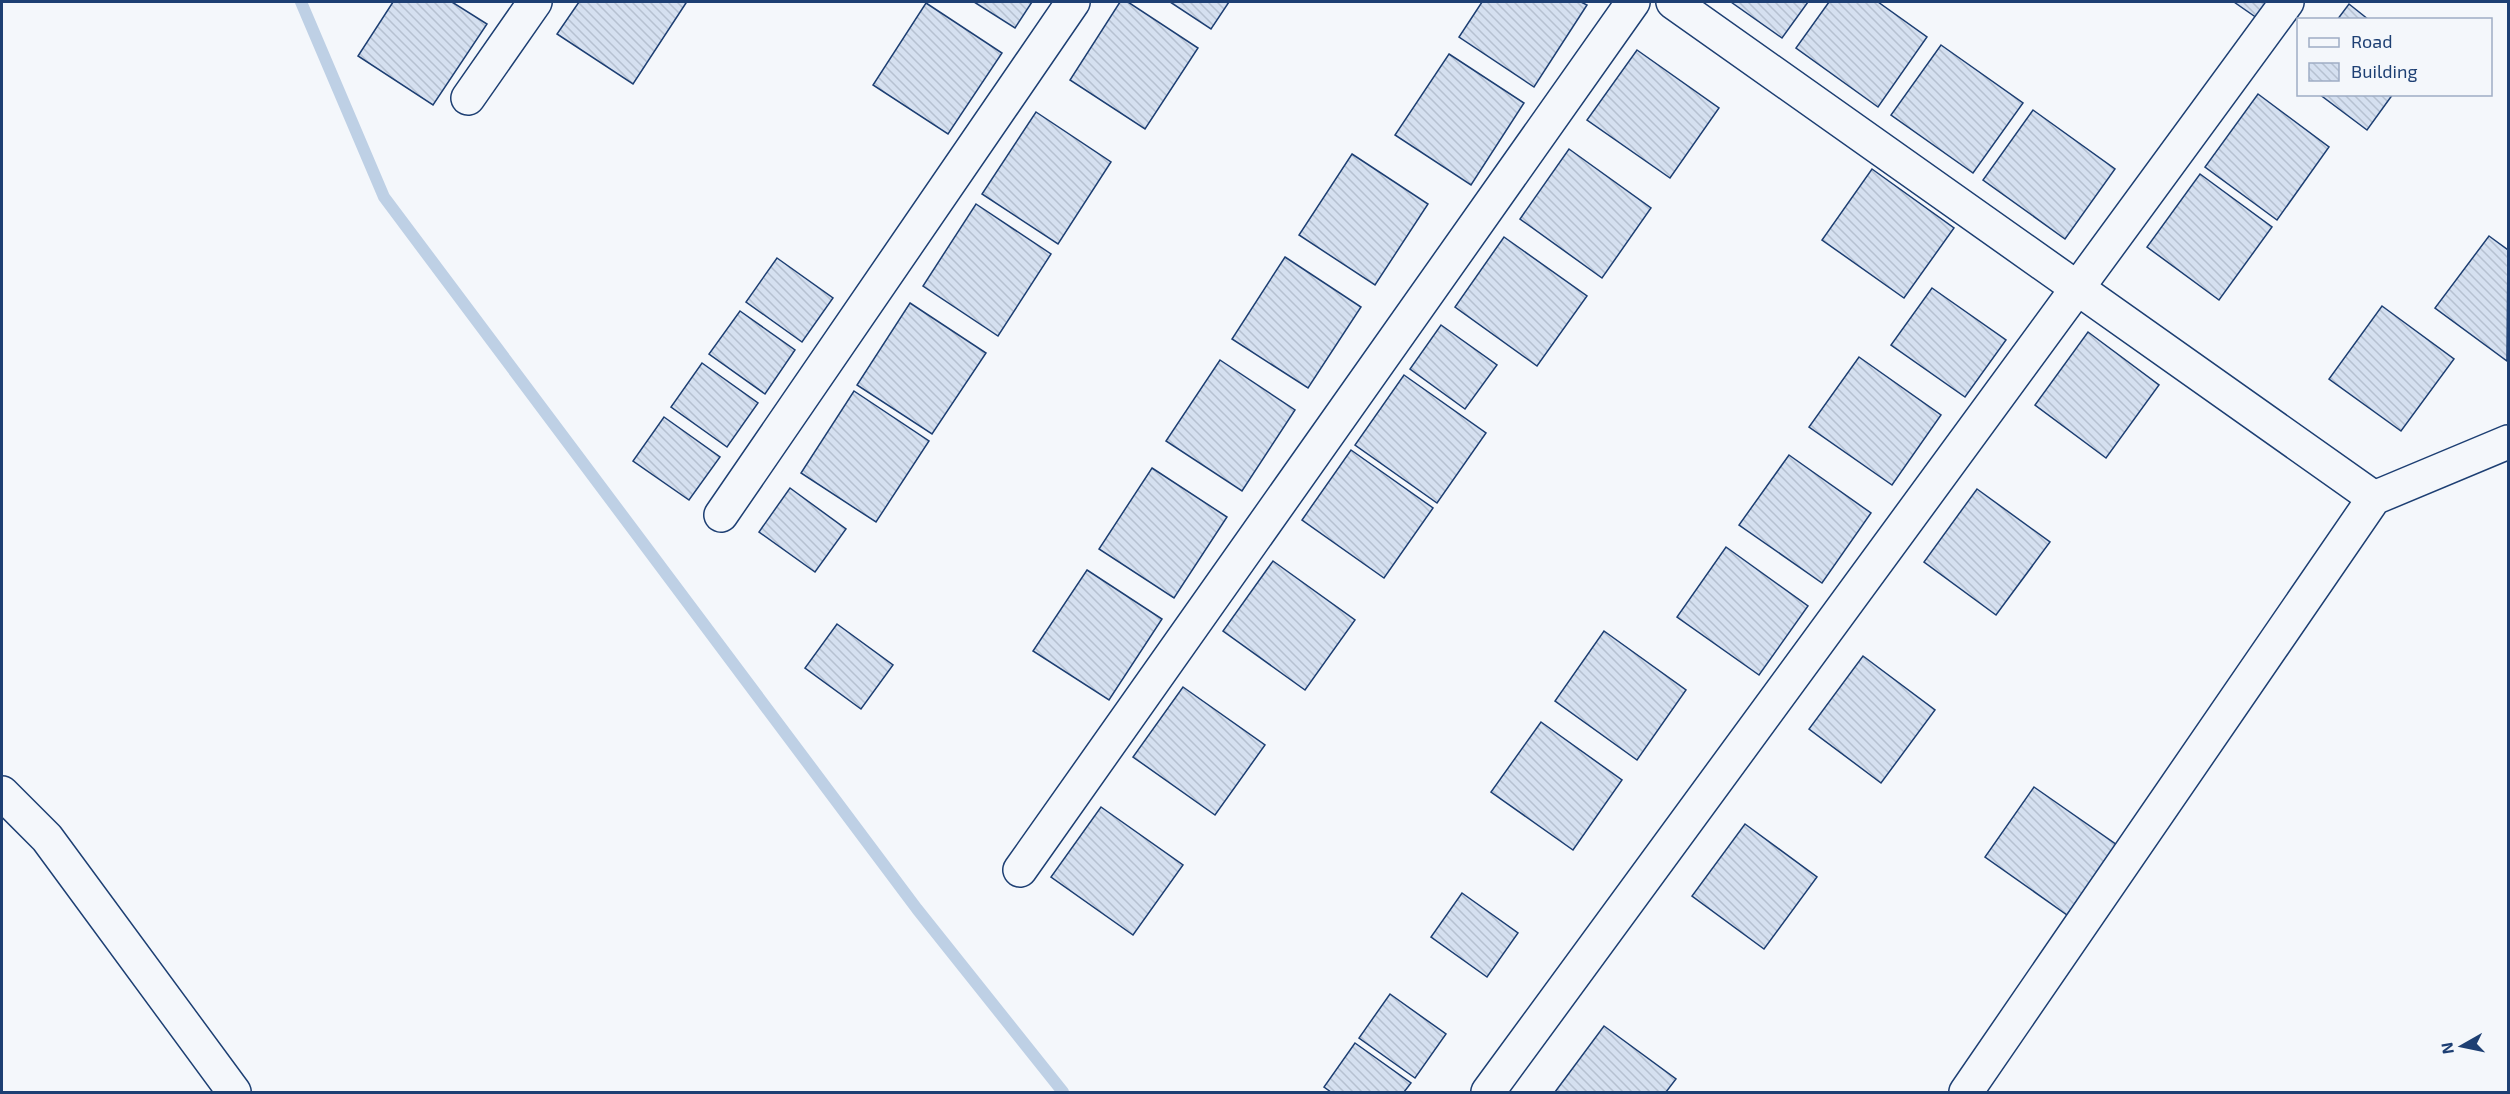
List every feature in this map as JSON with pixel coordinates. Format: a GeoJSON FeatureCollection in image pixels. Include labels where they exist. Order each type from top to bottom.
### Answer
{"type":"FeatureCollection","features":[{"type":"Feature","properties":{"kind":"street"},"geometry":{"type":"LineString","coordinates":[[468,98],[535,2]]}},
{"type":"Feature","properties":{"kind":"street"},"geometry":{"type":"LineString","coordinates":[[721,515],[1073,2]]}},
{"type":"Feature","properties":{"kind":"street"},"geometry":{"type":"LineString","coordinates":[[1020,870],[1633,2]]}},
{"type":"Feature","properties":{"kind":"street"},"geometry":{"type":"LineString","coordinates":[[1673,2],[2374,498]]}},
{"type":"Feature","properties":{"kind":"street"},"geometry":{"type":"LineString","coordinates":[[1488,1092],[2287,2]]}},
{"type":"Feature","properties":{"kind":"street"},"geometry":{"type":"LineString","coordinates":[[1966,1092],[2374,498],[2508,442]]}},
{"type":"Feature","properties":{"kind":"street"},"geometry":{"type":"LineString","coordinates":[[2,793],[47,838],[234,1092]]}},
{"type":"Feature","properties":{"kind":"building"},"geometry":{"type":"Polygon","coordinates":[[[393,2],[452,2],[487,24],[433,105],[358,56],[393,2]]]}},
{"type":"Feature","properties":{"kind":"building"},"geometry":{"type":"Polygon","coordinates":[[[579,2],[686,3],[633,84],[557,34],[579,2]]]}},
{"type":"Feature","properties":{"kind":"building"},"geometry":{"type":"Polygon","coordinates":[[[974,2],[1032,2],[1015,28],[974,2]]]}},
{"type":"Feature","properties":{"kind":"building"},"geometry":{"type":"Polygon","coordinates":[[[1120,2],[1128,2],[1198,48],[1145,129],[1070,80],[1120,2]]]}},
{"type":"Feature","properties":{"kind":"building"},"geometry":{"type":"Polygon","coordinates":[[[1170,2],[1229,2],[1211,29],[1170,2]]]}},
{"type":"Feature","properties":{"kind":"building"},"geometry":{"type":"Polygon","coordinates":[[[1482,2],[1581,2],[1587,5],[1534,87],[1459,37],[1482,2]]]}},
{"type":"Feature","properties":{"kind":"building"},"geometry":{"type":"Polygon","coordinates":[[[1731,2],[1808,2],[1782,38],[1731,2]]]}},
{"type":"Feature","properties":{"kind":"building"},"geometry":{"type":"Polygon","coordinates":[[[1829,2],[1878,2],[1927,37],[1878,107],[1796,48],[1829,2]]]}},
{"type":"Feature","properties":{"kind":"building"},"geometry":{"type":"Polygon","coordinates":[[[2234,2],[2268,2],[2257,18],[2234,2]]]}},
{"type":"Feature","properties":{"kind":"building"},"geometry":{"type":"Polygon","coordinates":[[[926,3],[1002,53],[948,134],[873,85],[926,3]]]}},
{"type":"Feature","properties":{"kind":"building"},"geometry":{"type":"Polygon","coordinates":[[[2349,4],[2366,18],[2338,18],[2349,4]]]}},
{"type":"Feature","properties":{"kind":"building"},"geometry":{"type":"Polygon","coordinates":[[[1941,45],[2023,103],[1973,173],[1891,115],[1941,45]]]}},
{"type":"Feature","properties":{"kind":"building"},"geometry":{"type":"Polygon","coordinates":[[[1637,50],[1719,108],[1670,178],[1587,120],[1637,50]]]}},
{"type":"Feature","properties":{"kind":"building"},"geometry":{"type":"Polygon","coordinates":[[[1449,54],[1524,103],[1471,185],[1395,135],[1449,54]]]}},
{"type":"Feature","properties":{"kind":"building"},"geometry":{"type":"Polygon","coordinates":[[[2258,94],[2329,147],[2277,220],[2205,167],[2258,94]]]}},
{"type":"Feature","properties":{"kind":"building"},"geometry":{"type":"Polygon","coordinates":[[[2322,96],[2392,96],[2367,130],[2322,96]]]}},
{"type":"Feature","properties":{"kind":"building"},"geometry":{"type":"Polygon","coordinates":[[[2033,110],[2115,169],[2065,239],[1983,180],[2033,110]]]}},
{"type":"Feature","properties":{"kind":"building"},"geometry":{"type":"Polygon","coordinates":[[[1036,112],[1111,162],[1058,244],[982,194],[1036,112]]]}},
{"type":"Feature","properties":{"kind":"building"},"geometry":{"type":"Polygon","coordinates":[[[1569,149],[1651,208],[1602,278],[1520,219],[1569,149]]]}},
{"type":"Feature","properties":{"kind":"building"},"geometry":{"type":"Polygon","coordinates":[[[1352,154],[1428,204],[1375,285],[1299,235],[1352,154]]]}},
{"type":"Feature","properties":{"kind":"building"},"geometry":{"type":"Polygon","coordinates":[[[1872,169],[1954,228],[1904,298],[1822,240],[1872,169]]]}},
{"type":"Feature","properties":{"kind":"building"},"geometry":{"type":"Polygon","coordinates":[[[2200,174],[2272,227],[2219,300],[2147,247],[2200,174]]]}},
{"type":"Feature","properties":{"kind":"building"},"geometry":{"type":"Polygon","coordinates":[[[976,204],[1051,254],[998,336],[923,286],[976,204]]]}},
{"type":"Feature","properties":{"kind":"building"},"geometry":{"type":"Polygon","coordinates":[[[2489,236],[2508,250],[2507,361],[2435,308],[2489,236]]]}},
{"type":"Feature","properties":{"kind":"building"},"geometry":{"type":"Polygon","coordinates":[[[1504,237],[1587,296],[1537,366],[1455,307],[1504,237]]]}},
{"type":"Feature","properties":{"kind":"building"},"geometry":{"type":"Polygon","coordinates":[[[1285,257],[1361,307],[1308,388],[1232,339],[1285,257]]]}},
{"type":"Feature","properties":{"kind":"building"},"geometry":{"type":"Polygon","coordinates":[[[777,258],[833,298],[802,342],[746,302],[777,258]]]}},
{"type":"Feature","properties":{"kind":"building"},"geometry":{"type":"Polygon","coordinates":[[[1932,288],[2006,340],[1965,397],[1891,345],[1932,288]]]}},
{"type":"Feature","properties":{"kind":"building"},"geometry":{"type":"Polygon","coordinates":[[[910,303],[986,353],[932,434],[857,385],[910,303]]]}},
{"type":"Feature","properties":{"kind":"building"},"geometry":{"type":"Polygon","coordinates":[[[2382,306],[2454,359],[2401,431],[2329,379],[2382,306]]]}},
{"type":"Feature","properties":{"kind":"building"},"geometry":{"type":"Polygon","coordinates":[[[740,311],[795,350],[765,394],[709,354],[740,311]]]}},
{"type":"Feature","properties":{"kind":"building"},"geometry":{"type":"Polygon","coordinates":[[[1441,325],[1497,365],[1465,409],[1410,369],[1441,325]]]}},
{"type":"Feature","properties":{"kind":"building"},"geometry":{"type":"Polygon","coordinates":[[[2088,332],[2159,385],[2106,458],[2035,405],[2088,332]]]}},
{"type":"Feature","properties":{"kind":"building"},"geometry":{"type":"Polygon","coordinates":[[[1859,357],[1941,415],[1892,485],[1809,427],[1859,357]]]}},
{"type":"Feature","properties":{"kind":"building"},"geometry":{"type":"Polygon","coordinates":[[[1220,360],[1295,410],[1242,491],[1166,441],[1220,360]]]}},
{"type":"Feature","properties":{"kind":"building"},"geometry":{"type":"Polygon","coordinates":[[[702,363],[758,403],[727,447],[671,407],[702,363]]]}},
{"type":"Feature","properties":{"kind":"building"},"geometry":{"type":"Polygon","coordinates":[[[1404,375],[1486,433],[1437,503],[1355,445],[1404,375]]]}},
{"type":"Feature","properties":{"kind":"building"},"geometry":{"type":"Polygon","coordinates":[[[854,391],[929,441],[876,522],[801,473],[854,391]]]}},
{"type":"Feature","properties":{"kind":"building"},"geometry":{"type":"Polygon","coordinates":[[[664,417],[720,457],[689,500],[633,461],[664,417]]]}},
{"type":"Feature","properties":{"kind":"building"},"geometry":{"type":"Polygon","coordinates":[[[1351,450],[1433,508],[1384,578],[1302,520],[1351,450]]]}},
{"type":"Feature","properties":{"kind":"building"},"geometry":{"type":"Polygon","coordinates":[[[1789,455],[1871,513],[1822,583],[1739,525],[1789,455]]]}},
{"type":"Feature","properties":{"kind":"building"},"geometry":{"type":"Polygon","coordinates":[[[1152,468],[1227,517],[1174,598],[1099,549],[1152,468]]]}},
{"type":"Feature","properties":{"kind":"building"},"geometry":{"type":"Polygon","coordinates":[[[790,488],[846,529],[815,572],[759,532],[790,488]]]}},
{"type":"Feature","properties":{"kind":"building"},"geometry":{"type":"Polygon","coordinates":[[[1977,489],[2050,542],[1996,615],[1924,562],[1977,489]]]}},
{"type":"Feature","properties":{"kind":"building"},"geometry":{"type":"Polygon","coordinates":[[[1726,547],[1808,606],[1759,675],[1677,617],[1726,547]]]}},
{"type":"Feature","properties":{"kind":"building"},"geometry":{"type":"Polygon","coordinates":[[[1273,561],[1355,620],[1305,690],[1223,631],[1273,561]]]}},
{"type":"Feature","properties":{"kind":"building"},"geometry":{"type":"Polygon","coordinates":[[[1087,570],[1162,619],[1109,700],[1033,651],[1087,570]]]}},
{"type":"Feature","properties":{"kind":"building"},"geometry":{"type":"Polygon","coordinates":[[[837,624],[893,665],[861,709],[805,668],[837,624]]]}},
{"type":"Feature","properties":{"kind":"building"},"geometry":{"type":"Polygon","coordinates":[[[1604,631],[1686,690],[1637,760],[1555,701],[1604,631]]]}},
{"type":"Feature","properties":{"kind":"building"},"geometry":{"type":"Polygon","coordinates":[[[1863,656],[1935,710],[1881,783],[1809,729],[1863,656]]]}},
{"type":"Feature","properties":{"kind":"building"},"geometry":{"type":"Polygon","coordinates":[[[1183,687],[1265,745],[1215,815],[1133,757],[1183,687]]]}},
{"type":"Feature","properties":{"kind":"building"},"geometry":{"type":"Polygon","coordinates":[[[1541,722],[1622,780],[1573,850],[1491,792],[1541,722]]]}},
{"type":"Feature","properties":{"kind":"building"},"geometry":{"type":"Polygon","coordinates":[[[2034,787],[2117,845],[2067,915],[1985,857],[2034,787]]]}},
{"type":"Feature","properties":{"kind":"building"},"geometry":{"type":"Polygon","coordinates":[[[1101,807],[1183,865],[1133,935],[1051,877],[1101,807]]]}},
{"type":"Feature","properties":{"kind":"building"},"geometry":{"type":"Polygon","coordinates":[[[1745,824],[1817,877],[1764,949],[1692,896],[1745,824]]]}},
{"type":"Feature","properties":{"kind":"building"},"geometry":{"type":"Polygon","coordinates":[[[1462,893],[1518,933],[1487,977],[1431,937],[1462,893]]]}},
{"type":"Feature","properties":{"kind":"building"},"geometry":{"type":"Polygon","coordinates":[[[1390,994],[1446,1034],[1415,1078],[1359,1038],[1390,994]]]}},
{"type":"Feature","properties":{"kind":"building"},"geometry":{"type":"Polygon","coordinates":[[[1604,1026],[1676,1079],[1666,1092],[1555,1092],[1604,1026]]]}},
{"type":"Feature","properties":{"kind":"building"},"geometry":{"type":"Polygon","coordinates":[[[1355,1043],[1411,1083],[1404,1092],[1331,1092],[1324,1087],[1355,1043]]]}},
{"type":"Feature","properties":{"kind":"waterway"},"geometry":{"type":"LineString","coordinates":[[301,2],[384,197],[917,909],[1063,1092]]}}]}
